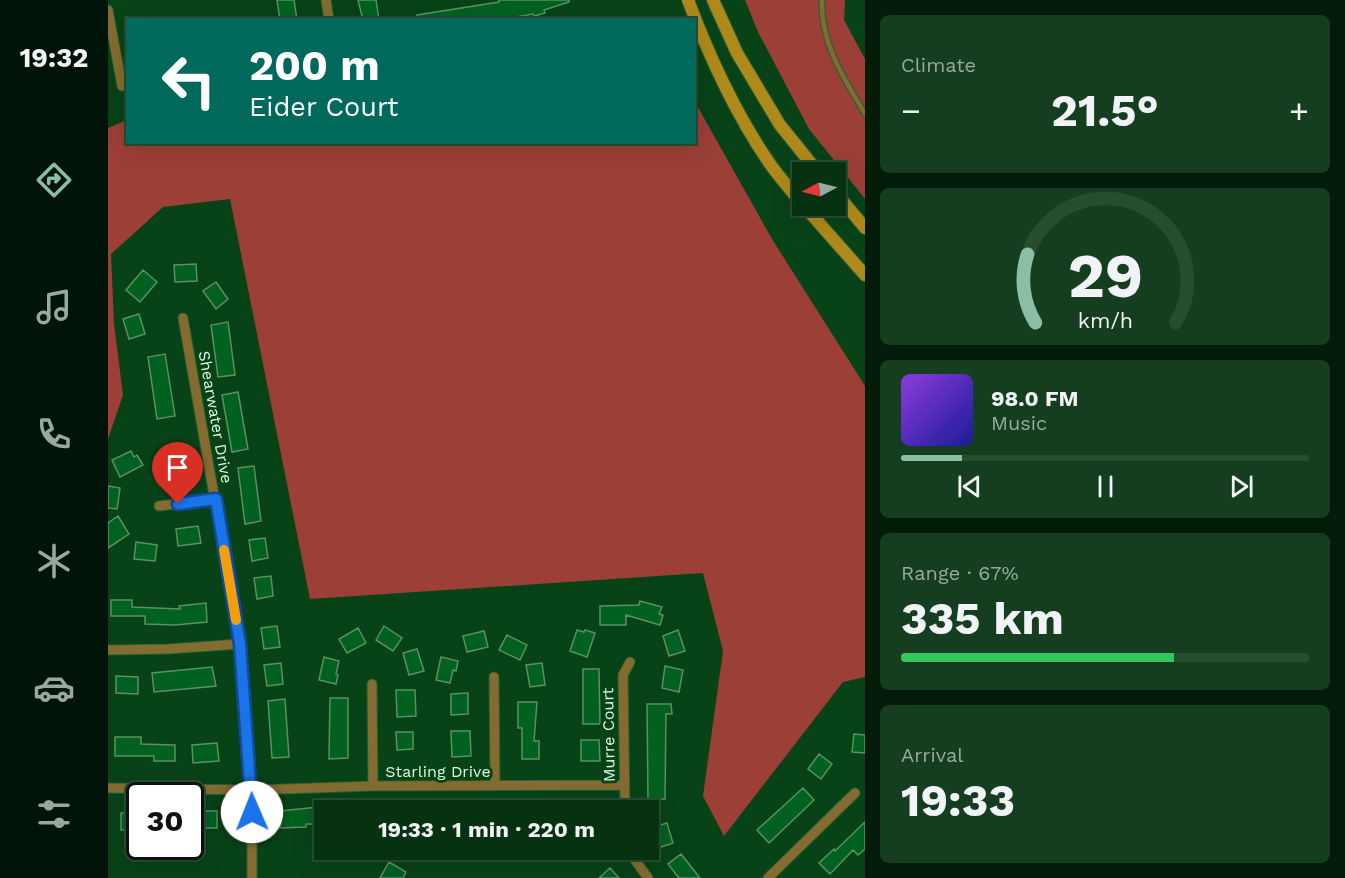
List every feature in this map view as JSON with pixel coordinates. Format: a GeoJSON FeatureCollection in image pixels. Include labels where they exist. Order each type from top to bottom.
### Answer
{"type":"FeatureCollection","features":[{"type":"Feature","properties":{"kind":"main road"},"geometry":{"type":"LineString","coordinates":[[688,0],[695,18]]}},
{"type":"Feature","properties":{"kind":"main road"},"geometry":{"type":"LineString","coordinates":[[713,0],[737,52],[780,125],[810,162]]}},
{"type":"Feature","properties":{"kind":"main road"},"geometry":{"type":"LineString","coordinates":[[696,22],[726,91],[768,161],[792,191]]}},
{"type":"Feature","properties":{"kind":"main road"},"geometry":{"type":"LineString","coordinates":[[846,206],[865,228]]}},
{"type":"Feature","properties":{"kind":"main road"},"geometry":{"type":"LineString","coordinates":[[813,216],[865,275]]}},
{"type":"Feature","properties":{"kind":"street"},"geometry":{"type":"LineString","coordinates":[[326,0],[329,18]]}},
{"type":"Feature","properties":{"kind":"street"},"geometry":{"type":"LineString","coordinates":[[108,10],[122,86]]}},
{"type":"Feature","properties":{"kind":"street","name":"Shearwater Drive"},"geometry":{"type":"LineString","coordinates":[[183,318],[240,644],[252,790],[252,878]]}},
{"type":"Feature","properties":{"kind":"street"},"geometry":{"type":"LineString","coordinates":[[159,506],[216,499]]}},
{"type":"Feature","properties":{"kind":"street"},"geometry":{"type":"LineString","coordinates":[[108,650],[240,644]]}},
{"type":"Feature","properties":{"kind":"street","name":"Murre Court"},"geometry":{"type":"LineString","coordinates":[[625,800],[623,675],[630,662]]}},
{"type":"Feature","properties":{"kind":"street"},"geometry":{"type":"LineString","coordinates":[[494,677],[495,786]]}},
{"type":"Feature","properties":{"kind":"street"},"geometry":{"type":"LineString","coordinates":[[372,684],[373,786]]}},
{"type":"Feature","properties":{"kind":"street","name":"Starling Drive"},"geometry":{"type":"LineString","coordinates":[[108,788],[252,790],[373,786],[624,785]]}},
{"type":"Feature","properties":{"kind":"street"},"geometry":{"type":"LineString","coordinates":[[768,878],[855,793]]}},
{"type":"Feature","properties":{"kind":"street"},"geometry":{"type":"LineString","coordinates":[[635,860],[648,878]]}},
{"type":"Feature","properties":{"kind":"lane"},"geometry":{"type":"LineString","coordinates":[[822,0],[821,16],[824,35],[838,67],[865,114]]}},
{"type":"Feature","properties":{"kind":"shaded area"},"geometry":{"type":"Polygon","coordinates":[[[745,0],[845,0],[844,20],[865,59],[865,199],[846,175],[846,162],[835,162],[809,129],[758,32],[745,0]]]}},
{"type":"Feature","properties":{"kind":"shaded area"},"geometry":{"type":"Polygon","coordinates":[[[696,104],[772,239],[865,386],[865,677],[843,682],[724,836],[703,796],[723,651],[703,573],[310,599],[230,199],[163,207],[111,254],[114,324],[123,395],[108,439],[108,128],[126,120],[126,144],[696,144],[696,104]]]}},
{"type":"Feature","properties":{"kind":"building"},"geometry":{"type":"Polygon","coordinates":[[[277,0],[294,0],[297,18],[280,18],[277,0]]]}},
{"type":"Feature","properties":{"kind":"building"},"geometry":{"type":"Polygon","coordinates":[[[358,0],[376,0],[379,18],[362,18],[358,0]]]}},
{"type":"Feature","properties":{"kind":"building"},"geometry":{"type":"Polygon","coordinates":[[[499,0],[569,0],[569,2],[544,10],[545,13],[534,16],[533,14],[509,18],[417,18],[417,15],[499,2],[499,0]]]}},
{"type":"Feature","properties":{"kind":"building"},"geometry":{"type":"Polygon","coordinates":[[[196,264],[197,281],[175,282],[174,265],[196,264]]]}},
{"type":"Feature","properties":{"kind":"building"},"geometry":{"type":"Polygon","coordinates":[[[143,270],[157,282],[140,302],[126,290],[143,270]]]}},
{"type":"Feature","properties":{"kind":"building"},"geometry":{"type":"Polygon","coordinates":[[[216,282],[228,299],[216,309],[203,291],[216,282]]]}},
{"type":"Feature","properties":{"kind":"building"},"geometry":{"type":"Polygon","coordinates":[[[139,314],[145,334],[129,339],[123,319],[139,314]]]}},
{"type":"Feature","properties":{"kind":"building"},"geometry":{"type":"Polygon","coordinates":[[[228,322],[235,375],[218,377],[211,325],[228,322]]]}},
{"type":"Feature","properties":{"kind":"building"},"geometry":{"type":"Polygon","coordinates":[[[165,354],[175,416],[157,419],[148,357],[165,354]]]}},
{"type":"Feature","properties":{"kind":"building"},"geometry":{"type":"Polygon","coordinates":[[[238,392],[248,449],[232,452],[222,395],[238,392]]]}},
{"type":"Feature","properties":{"kind":"building"},"geometry":{"type":"Polygon","coordinates":[[[131,451],[134,457],[137,455],[143,465],[120,477],[112,460],[131,451]]]}},
{"type":"Feature","properties":{"kind":"building"},"geometry":{"type":"Polygon","coordinates":[[[184,453],[187,469],[157,474],[155,457],[184,453]]]}},
{"type":"Feature","properties":{"kind":"building"},"geometry":{"type":"Polygon","coordinates":[[[254,466],[261,521],[245,524],[238,468],[254,466]]]}},
{"type":"Feature","properties":{"kind":"building"},"geometry":{"type":"Polygon","coordinates":[[[108,486],[120,488],[117,509],[108,508],[108,486]]]}},
{"type":"Feature","properties":{"kind":"building"},"geometry":{"type":"Polygon","coordinates":[[[118,516],[129,534],[108,548],[108,523],[118,516]]]}},
{"type":"Feature","properties":{"kind":"building"},"geometry":{"type":"Polygon","coordinates":[[[198,526],[201,543],[178,546],[176,529],[198,526]]]}},
{"type":"Feature","properties":{"kind":"building"},"geometry":{"type":"Polygon","coordinates":[[[265,538],[268,558],[252,561],[249,540],[265,538]]]}},
{"type":"Feature","properties":{"kind":"building"},"geometry":{"type":"Polygon","coordinates":[[[136,542],[157,545],[155,561],[134,559],[136,542]]]}},
{"type":"Feature","properties":{"kind":"building"},"geometry":{"type":"Polygon","coordinates":[[[271,576],[273,596],[257,599],[254,578],[271,576]]]}},
{"type":"Feature","properties":{"kind":"building"},"geometry":{"type":"Polygon","coordinates":[[[111,600],[132,600],[132,607],[180,609],[179,606],[206,603],[207,622],[175,625],[145,624],[145,616],[111,616],[111,600]]]}},
{"type":"Feature","properties":{"kind":"building"},"geometry":{"type":"Polygon","coordinates":[[[640,601],[662,607],[659,614],[663,615],[660,625],[626,615],[626,625],[600,625],[600,606],[639,605],[640,601]]]}},
{"type":"Feature","properties":{"kind":"building"},"geometry":{"type":"Polygon","coordinates":[[[277,626],[280,647],[264,649],[261,628],[277,626]]]}},
{"type":"Feature","properties":{"kind":"building"},"geometry":{"type":"Polygon","coordinates":[[[384,626],[402,638],[393,651],[376,640],[384,626]]]}},
{"type":"Feature","properties":{"kind":"building"},"geometry":{"type":"Polygon","coordinates":[[[358,628],[366,643],[347,653],[339,639],[358,628]]]}},
{"type":"Feature","properties":{"kind":"building"},"geometry":{"type":"Polygon","coordinates":[[[577,630],[595,633],[587,657],[570,651],[577,630]]]}},
{"type":"Feature","properties":{"kind":"building"},"geometry":{"type":"Polygon","coordinates":[[[678,630],[685,651],[669,656],[663,636],[678,630]]]}},
{"type":"Feature","properties":{"kind":"building"},"geometry":{"type":"Polygon","coordinates":[[[484,631],[488,647],[467,652],[463,636],[484,631]]]}},
{"type":"Feature","properties":{"kind":"building"},"geometry":{"type":"Polygon","coordinates":[[[507,635],[527,645],[520,660],[499,650],[507,635]]]}},
{"type":"Feature","properties":{"kind":"building"},"geometry":{"type":"Polygon","coordinates":[[[417,649],[424,671],[409,675],[403,653],[417,649]]]}},
{"type":"Feature","properties":{"kind":"building"},"geometry":{"type":"Polygon","coordinates":[[[324,657],[339,661],[336,684],[319,680],[324,657]]]}},
{"type":"Feature","properties":{"kind":"building"},"geometry":{"type":"Polygon","coordinates":[[[441,657],[458,661],[450,683],[436,680],[441,657]]]}},
{"type":"Feature","properties":{"kind":"building"},"geometry":{"type":"Polygon","coordinates":[[[281,663],[283,684],[267,686],[264,665],[281,663]]]}},
{"type":"Feature","properties":{"kind":"building"},"geometry":{"type":"Polygon","coordinates":[[[542,663],[545,685],[530,687],[526,665],[542,663]]]}},
{"type":"Feature","properties":{"kind":"building"},"geometry":{"type":"Polygon","coordinates":[[[665,666],[683,670],[679,692],[662,688],[665,666]]]}},
{"type":"Feature","properties":{"kind":"building"},"geometry":{"type":"Polygon","coordinates":[[[212,667],[216,686],[154,692],[152,673],[212,667]]]}},
{"type":"Feature","properties":{"kind":"building"},"geometry":{"type":"Polygon","coordinates":[[[583,669],[599,669],[600,724],[583,724],[583,669]]]}},
{"type":"Feature","properties":{"kind":"building"},"geometry":{"type":"Polygon","coordinates":[[[116,676],[138,677],[138,694],[116,693],[116,676]]]}},
{"type":"Feature","properties":{"kind":"building"},"geometry":{"type":"Polygon","coordinates":[[[396,690],[415,690],[416,716],[397,717],[396,690]]]}},
{"type":"Feature","properties":{"kind":"building"},"geometry":{"type":"Polygon","coordinates":[[[468,693],[468,714],[451,715],[451,694],[468,693]]]}},
{"type":"Feature","properties":{"kind":"building"},"geometry":{"type":"Polygon","coordinates":[[[330,698],[348,698],[348,758],[329,759],[330,698]]]}},
{"type":"Feature","properties":{"kind":"building"},"geometry":{"type":"Polygon","coordinates":[[[285,699],[289,757],[272,758],[268,701],[285,699]]]}},
{"type":"Feature","properties":{"kind":"building"},"geometry":{"type":"Polygon","coordinates":[[[518,702],[537,702],[534,741],[539,741],[539,759],[522,759],[522,728],[518,728],[518,702]]]}},
{"type":"Feature","properties":{"kind":"building"},"geometry":{"type":"Polygon","coordinates":[[[647,704],[671,704],[672,714],[666,714],[665,799],[648,799],[647,704]]]}},
{"type":"Feature","properties":{"kind":"building"},"geometry":{"type":"Polygon","coordinates":[[[451,731],[470,731],[471,756],[452,757],[451,731]]]}},
{"type":"Feature","properties":{"kind":"building"},"geometry":{"type":"Polygon","coordinates":[[[396,732],[413,732],[413,749],[397,750],[396,732]]]}},
{"type":"Feature","properties":{"kind":"building"},"geometry":{"type":"Polygon","coordinates":[[[854,734],[865,735],[865,753],[852,752],[854,734]]]}},
{"type":"Feature","properties":{"kind":"building"},"geometry":{"type":"Polygon","coordinates":[[[115,737],[141,737],[141,744],[175,745],[175,761],[154,761],[154,756],[115,756],[115,737]]]}},
{"type":"Feature","properties":{"kind":"building"},"geometry":{"type":"Polygon","coordinates":[[[581,740],[599,740],[600,761],[581,761],[581,740]]]}},
{"type":"Feature","properties":{"kind":"building"},"geometry":{"type":"Polygon","coordinates":[[[217,743],[219,761],[193,763],[192,745],[217,743]]]}},
{"type":"Feature","properties":{"kind":"building"},"geometry":{"type":"Polygon","coordinates":[[[819,754],[832,764],[821,779],[808,769],[819,754]]]}},
{"type":"Feature","properties":{"kind":"building"},"geometry":{"type":"Polygon","coordinates":[[[803,788],[814,800],[769,843],[757,830],[803,788]]]}},
{"type":"Feature","properties":{"kind":"building"},"geometry":{"type":"Polygon","coordinates":[[[314,808],[314,824],[306,824],[306,827],[280,828],[280,811],[314,808]]]}},
{"type":"Feature","properties":{"kind":"building"},"geometry":{"type":"Polygon","coordinates":[[[204,811],[217,811],[217,828],[204,828],[204,811]]]}},
{"type":"Feature","properties":{"kind":"building"},"geometry":{"type":"Polygon","coordinates":[[[121,813],[126,813],[126,830],[121,830],[121,813]]]}},
{"type":"Feature","properties":{"kind":"building"},"geometry":{"type":"Polygon","coordinates":[[[865,822],[865,849],[858,855],[853,850],[830,874],[819,863],[865,822]]]}},
{"type":"Feature","properties":{"kind":"building"},"geometry":{"type":"Polygon","coordinates":[[[667,823],[673,843],[659,848],[659,826],[667,823]]]}},
{"type":"Feature","properties":{"kind":"building"},"geometry":{"type":"Polygon","coordinates":[[[681,854],[700,878],[679,878],[668,864],[681,854]]]}},
{"type":"Feature","properties":{"kind":"building"},"geometry":{"type":"Polygon","coordinates":[[[389,862],[406,872],[403,878],[380,878],[389,862]]]}},
{"type":"Feature","properties":{"kind":"building"},"geometry":{"type":"Polygon","coordinates":[[[610,868],[619,878],[599,878],[610,868]]]}},
{"type":"Feature","properties":{"kind":"slow traffic"},"geometry":{"type":"LineString","coordinates":[[224,550],[236,620]]}},
{"type":"Feature","properties":{"kind":"route"},"geometry":{"type":"LineString","coordinates":[[178,504],[216,499],[240,644],[252,812]]}}]}
